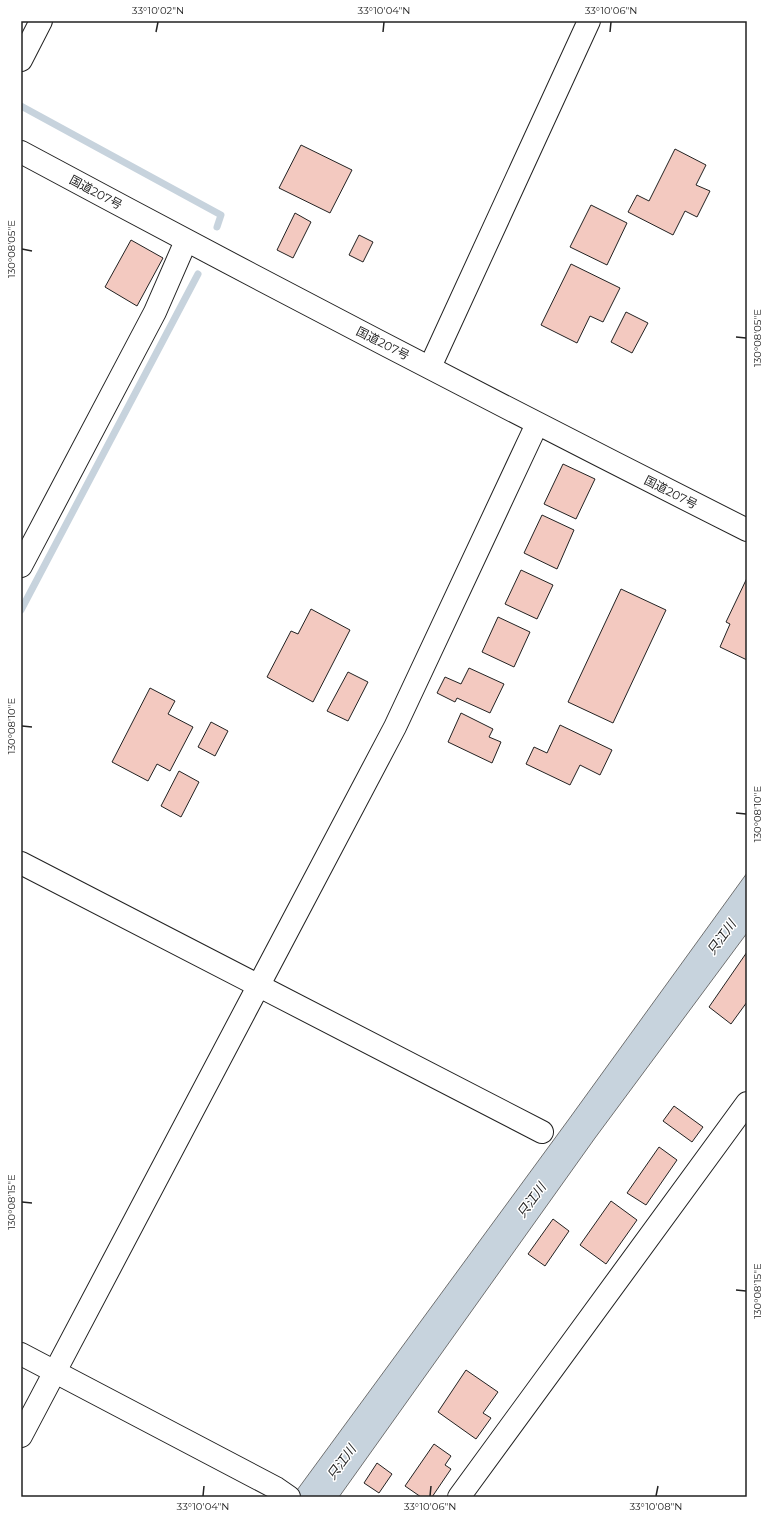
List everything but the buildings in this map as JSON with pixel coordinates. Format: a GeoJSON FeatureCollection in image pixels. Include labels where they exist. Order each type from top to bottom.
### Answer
{"type":"FeatureCollection","features":[{"type":"Feature","properties":{"kind":"main road"},"geometry":{"type":"LineString","coordinates":[[21,60],[41,21]]}},
{"type":"Feature","properties":{"kind":"main road"},"geometry":{"type":"LineString","coordinates":[[430,367],[589,21]]}},
{"type":"Feature","properties":{"kind":"main road","name":"国道207号"},"geometry":{"type":"LineString","coordinates":[[21,152],[537,424],[747,530]]}},
{"type":"Feature","properties":{"kind":"main road"},"geometry":{"type":"LineString","coordinates":[[21,566],[155,312],[186,240]]}},
{"type":"Feature","properties":{"kind":"main road"},"geometry":{"type":"LineString","coordinates":[[21,1436],[395,728],[537,424]]}},
{"type":"Feature","properties":{"kind":"main road"},"geometry":{"type":"LineString","coordinates":[[21,863],[542,1132]]}},
{"type":"Feature","properties":{"kind":"main road"},"geometry":{"type":"LineString","coordinates":[[458,1497],[747,1103]]}},
{"type":"Feature","properties":{"kind":"main road"},"geometry":{"type":"LineString","coordinates":[[21,1354],[282,1493]]}},
{"type":"Feature","properties":{"kind":"water","name":"只江川"},"geometry":{"type":"Polygon","coordinates":[[[747,873],[747,933],[595,1138],[339,1497],[292,1497],[569,1119],[747,873]]]}},
{"type":"Feature","properties":{"kind":"waterway"},"geometry":{"type":"LineString","coordinates":[[21,106],[221,215],[217,227]]}},
{"type":"Feature","properties":{"kind":"waterway"},"geometry":{"type":"LineString","coordinates":[[21,610],[198,274]]}}]}
